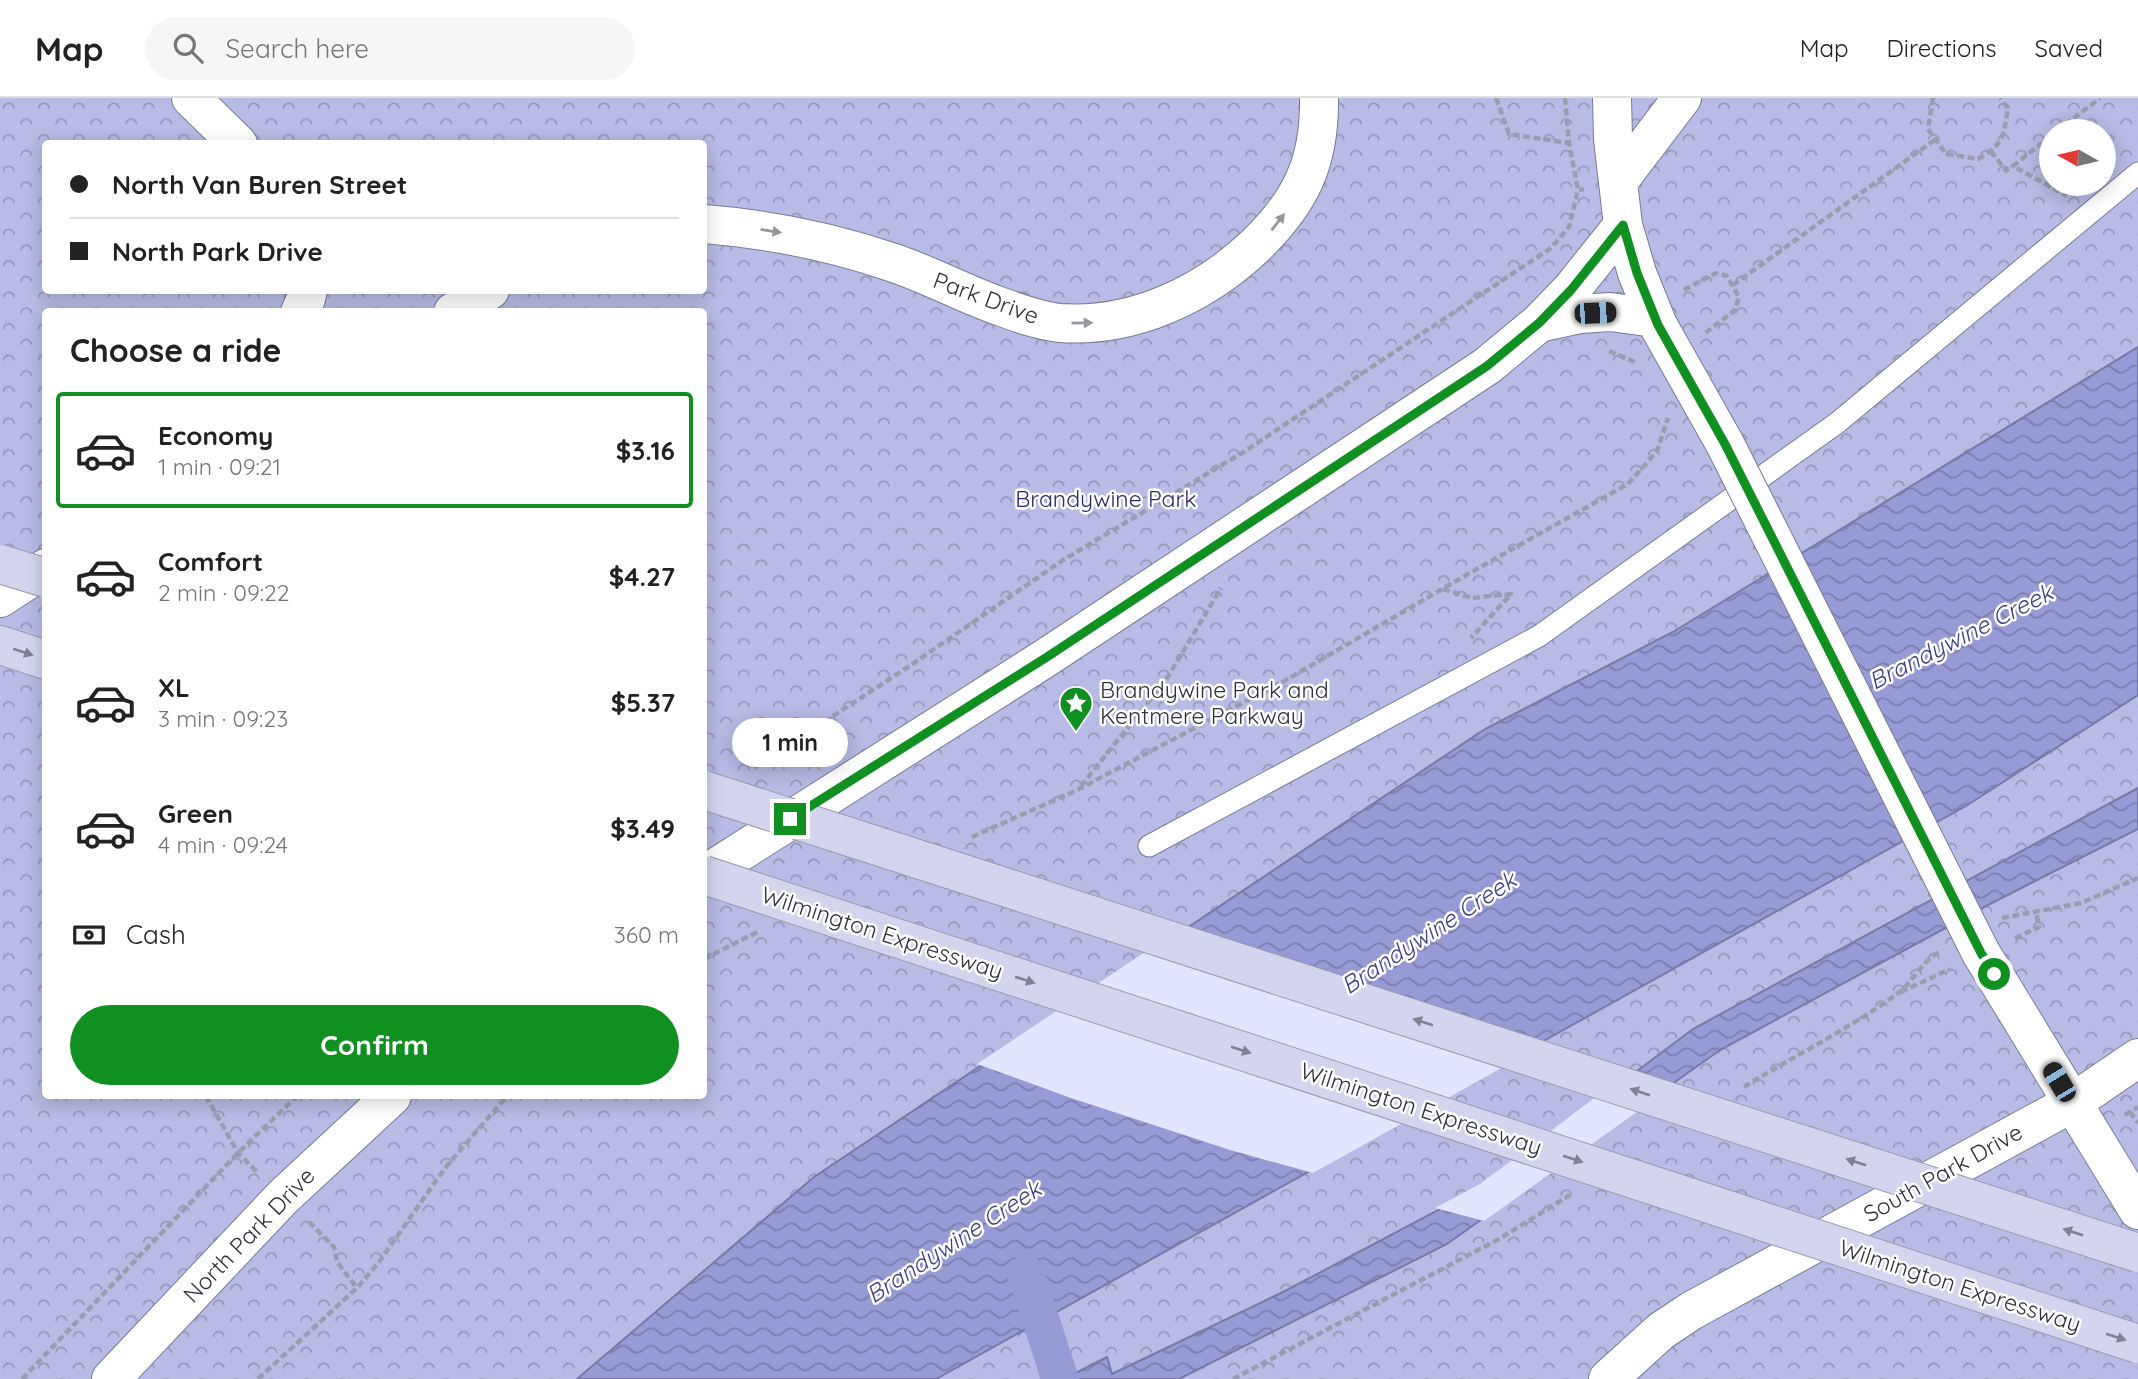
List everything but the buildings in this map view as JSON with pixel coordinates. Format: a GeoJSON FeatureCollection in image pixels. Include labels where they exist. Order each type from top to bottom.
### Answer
{"type":"FeatureCollection","features":[{"type":"Feature","properties":{"kind":"highway"},"geometry":{"type":"LineString","coordinates":[[0,564],[42,577]]}},
{"type":"Feature","properties":{"kind":"highway"},"geometry":{"type":"LineString","coordinates":[[0,645],[42,659]]}},
{"type":"Feature","properties":{"kind":"highway"},"geometry":{"type":"LineString","coordinates":[[707,791],[2138,1253]]}},
{"type":"Feature","properties":{"kind":"highway","name":"Wilmington Expressway"},"geometry":{"type":"LineString","coordinates":[[707,876],[2138,1344]]}},
{"type":"Feature","properties":{"kind":"street"},"geometry":{"type":"LineString","coordinates":[[191,98],[233,140]]}},
{"type":"Feature","properties":{"kind":"street","name":"Park Drive"},"geometry":{"type":"LineString","coordinates":[[707,224],[777,232],[836,245],[893,262],[998,306],[1058,323],[1086,324],[1128,318],[1199,290],[1236,264],[1272,230],[1300,192],[1312,158],[1319,125],[1319,98]]}},
{"type":"Feature","properties":{"kind":"street"},"geometry":{"type":"LineString","coordinates":[[1612,98],[1613,139],[1623,225],[1637,273],[1664,307],[1725,444],[1969,959],[2072,1103],[2135,1198]]}},
{"type":"Feature","properties":{"kind":"street"},"geometry":{"type":"LineString","coordinates":[[1618,183],[1682,98]]}},
{"type":"Feature","properties":{"kind":"street"},"geometry":{"type":"LineString","coordinates":[[707,873],[1047,657],[1487,366],[1539,323],[1571,290],[1623,225]]}},
{"type":"Feature","properties":{"kind":"street"},"geometry":{"type":"LineString","coordinates":[[460,308],[483,294]]}},
{"type":"Feature","properties":{"kind":"street"},"geometry":{"type":"LineString","coordinates":[[1539,323],[1580,314],[1664,307]]}},
{"type":"Feature","properties":{"kind":"street"},"geometry":{"type":"LineString","coordinates":[[0,598],[42,571]]}},
{"type":"Feature","properties":{"kind":"street","name":"South Park Drive"},"geometry":{"type":"LineString","coordinates":[[1608,1379],[1661,1331],[1691,1311],[2072,1103],[2138,1058]]}},
{"type":"Feature","properties":{"kind":"street","name":"North Park Drive"},"geometry":{"type":"LineString","coordinates":[[111,1379],[283,1197],[389,1099]]}},
{"type":"Feature","properties":{"kind":"lane"},"geometry":{"type":"LineString","coordinates":[[1149,846],[1539,636],[1837,423],[2138,173]]}},
{"type":"Feature","properties":{"kind":"path"},"geometry":{"type":"LineString","coordinates":[[1496,98],[1509,134],[1569,143]]}},
{"type":"Feature","properties":{"kind":"path"},"geometry":{"type":"LineString","coordinates":[[750,771],[914,663],[1063,560],[1242,453],[1550,248],[1569,227],[1578,190],[1569,143],[1565,98]]}},
{"type":"Feature","properties":{"kind":"path"},"geometry":{"type":"LineString","coordinates":[[1933,98],[1928,129],[1946,154],[1978,159],[2003,140],[2008,108],[2000,98]]}},
{"type":"Feature","properties":{"kind":"path"},"geometry":{"type":"LineString","coordinates":[[2073,119],[2100,98]]}},
{"type":"Feature","properties":{"kind":"path"},"geometry":{"type":"LineString","coordinates":[[1733,285],[1936,139]]}},
{"type":"Feature","properties":{"kind":"path"},"geometry":{"type":"LineString","coordinates":[[1991,151],[2006,171],[2039,145]]}},
{"type":"Feature","properties":{"kind":"path"},"geometry":{"type":"LineString","coordinates":[[2013,166],[2068,196],[2090,213]]}},
{"type":"Feature","properties":{"kind":"path"},"geometry":{"type":"LineString","coordinates":[[1578,190],[1618,183]]}},
{"type":"Feature","properties":{"kind":"path"},"geometry":{"type":"LineString","coordinates":[[1664,307],[1716,273],[1727,276],[1739,297],[1734,311],[1696,339]]}},
{"type":"Feature","properties":{"kind":"path"},"geometry":{"type":"LineString","coordinates":[[1600,347],[1647,369]]}},
{"type":"Feature","properties":{"kind":"path"},"geometry":{"type":"LineString","coordinates":[[962,841],[1077,790],[1286,680],[1628,484],[1657,451],[1669,414]]}},
{"type":"Feature","properties":{"kind":"path"},"geometry":{"type":"LineString","coordinates":[[1077,790],[1166,680],[1224,582]]}},
{"type":"Feature","properties":{"kind":"path"},"geometry":{"type":"LineString","coordinates":[[1443,588],[1472,598],[1511,594],[1465,646],[1469,673]]}},
{"type":"Feature","properties":{"kind":"path"},"geometry":{"type":"LineString","coordinates":[[707,957],[771,926]]}},
{"type":"Feature","properties":{"kind":"path"},"geometry":{"type":"LineString","coordinates":[[1900,992],[1969,959]]}},
{"type":"Feature","properties":{"kind":"path"},"geometry":{"type":"LineString","coordinates":[[22,1379],[238,1153],[294,1099]]}},
{"type":"Feature","properties":{"kind":"path"},"geometry":{"type":"LineString","coordinates":[[258,1379],[357,1288],[379,1262],[445,1168],[504,1099]]}},
{"type":"Feature","properties":{"kind":"path"},"geometry":{"type":"LineString","coordinates":[[2138,1107],[2130,1112],[2138,1123]]}},
{"type":"Feature","properties":{"kind":"green space","name":"Brandywine Park"},"geometry":{"type":"Polygon","coordinates":[[[0,98],[2138,98],[2138,347],[1673,632],[1485,729],[814,1177],[577,1379],[0,1379],[0,98]]]}},
{"type":"Feature","properties":{"kind":"green space"},"geometry":{"type":"Polygon","coordinates":[[[2138,695],[2138,1379],[936,1379],[1966,806],[2138,695]]]}},
{"type":"Feature","properties":{"kind":"water","name":"Brandywine Creek"},"geometry":{"type":"Polygon","coordinates":[[[2138,347],[2138,695],[1966,806],[936,1379],[577,1379],[814,1177],[1485,729],[1673,632],[2138,347]]]}},
{"type":"Feature","properties":{"kind":"water"},"geometry":{"type":"Polygon","coordinates":[[[2138,788],[2138,829],[1988,905],[1720,1050],[1447,1244],[1179,1379],[1064,1379],[1107,1357],[1112,1374],[1283,1292],[1482,1187],[1693,1029],[2138,788]]]}},
{"type":"Feature","properties":{"kind":"pier"},"geometry":{"type":"Polygon","coordinates":[[[1166,938],[1525,1055],[1313,1173],[1230,1150],[977,1064],[1166,938]]]}},
{"type":"Feature","properties":{"kind":"pier"},"geometry":{"type":"Polygon","coordinates":[[[1617,1081],[1662,1094],[1484,1221],[1435,1208],[1480,1184],[1617,1081]]]}},
{"type":"Feature","properties":{"kind":"waterway"},"geometry":{"type":"LineString","coordinates":[[1026,1274],[1060,1379]]}},
{"type":"Feature","properties":{"kind":"place","name":"Brandywine Park and Kentmere Parkway"},"geometry":{"type":"Point","coordinates":[1076,733]}},
{"type":"Feature","properties":{"kind":"route"},"geometry":{"type":"LineString","coordinates":[[790,819],[1047,657],[1487,366],[1539,323],[1571,290],[1623,225],[1637,273],[1658,325],[1725,444],[1994,974]]}}]}
